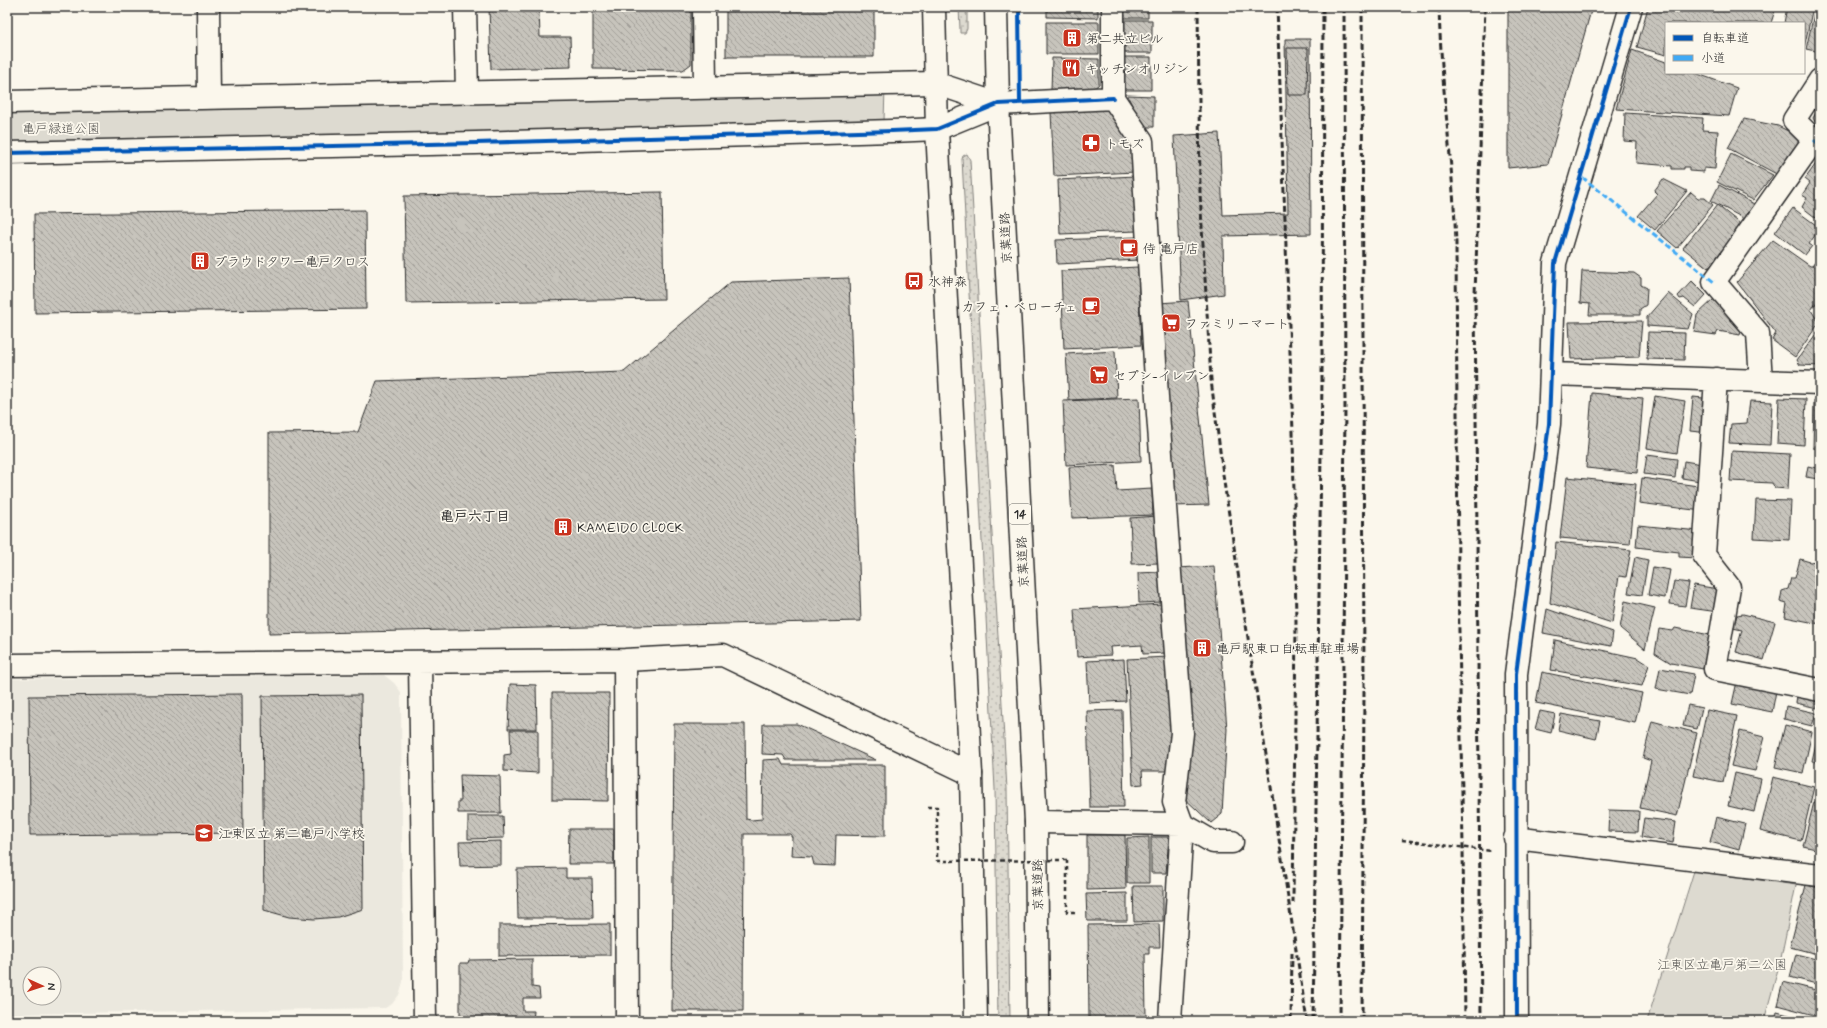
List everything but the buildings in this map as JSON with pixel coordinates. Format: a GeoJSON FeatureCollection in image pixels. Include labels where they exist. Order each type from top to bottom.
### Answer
{"type":"FeatureCollection","features":[{"type":"Feature","properties":{"kind":"main road"},"geometry":{"type":"LineString","coordinates":[[208,7],[209,98]]}},
{"type":"Feature","properties":{"kind":"main road"},"geometry":{"type":"LineString","coordinates":[[465,7],[467,92]]}},
{"type":"Feature","properties":{"kind":"main road"},"geometry":{"type":"LineString","coordinates":[[704,7],[705,87]]}},
{"type":"Feature","properties":{"kind":"main road"},"geometry":{"type":"LineString","coordinates":[[934,7],[937,129],[971,774],[976,1021]]}},
{"type":"Feature","properties":{"kind":"main road","name":"京葉道路"},"geometry":{"type":"LineString","coordinates":[[996,7],[998,104],[1036,822],[1038,1021]]}},
{"type":"Feature","properties":{"kind":"main road"},"geometry":{"type":"LineString","coordinates":[[1113,7],[1113,98],[1142,141],[1158,414],[1182,733],[1174,802],[1182,824],[1170,1021]]}},
{"type":"Feature","properties":{"kind":"main road"},"geometry":{"type":"LineString","coordinates":[[1517,1021],[1511,849],[1516,674],[1549,424],[1555,264],[1630,7]]}},
{"type":"Feature","properties":{"kind":"main road"},"geometry":{"type":"LineString","coordinates":[[1761,381],[1758,333],[1714,282],[1814,140],[1794,120],[1820,80]]}},
{"type":"Feature","properties":{"kind":"main road"},"geometry":{"type":"LineString","coordinates":[[7,102],[936,83],[998,104]]}},
{"type":"Feature","properties":{"kind":"main road"},"geometry":{"type":"LineString","coordinates":[[7,153],[476,143],[937,129],[998,104],[1113,98]]}},
{"type":"Feature","properties":{"kind":"main road"},"geometry":{"type":"LineString","coordinates":[[1550,374],[1820,383]]}},
{"type":"Feature","properties":{"kind":"main road"},"geometry":{"type":"LineString","coordinates":[[1716,379],[1704,556],[1730,588],[1715,668],[1820,690]]}},
{"type":"Feature","properties":{"kind":"main road"},"geometry":{"type":"LineString","coordinates":[[7,665],[625,660],[722,654],[971,774]]}},
{"type":"Feature","properties":{"kind":"main road"},"geometry":{"type":"LineString","coordinates":[[625,660],[627,1021]]}},
{"type":"Feature","properties":{"kind":"main road"},"geometry":{"type":"LineString","coordinates":[[420,662],[424,1021]]}},
{"type":"Feature","properties":{"kind":"main road"},"geometry":{"type":"LineString","coordinates":[[1036,822],[1182,824],[1213,842],[1232,842]]}},
{"type":"Feature","properties":{"kind":"main road"},"geometry":{"type":"LineString","coordinates":[[1511,849],[1820,875]]}},
{"type":"Feature","properties":{"kind":"path"},"geometry":{"type":"LineString","coordinates":[[928,807],[937,807],[937,861],[1067,860],[1067,912],[1077,912]]}},
{"type":"Feature","properties":{"kind":"path"},"geometry":{"type":"LineString","coordinates":[[1402,840],[1511,849]]}},
{"type":"Feature","properties":{"kind":"shaded area","name":"江東区立 第二亀戸小学校"},"geometry":{"type":"Polygon","coordinates":[[[384,675],[394,683],[401,692],[403,982],[399,995],[392,1004],[385,1008],[7,1013],[7,679],[384,675]]]}},
{"type":"Feature","properties":{"kind":"green space"},"geometry":{"type":"Polygon","coordinates":[[[959,7],[967,7],[967,29],[965,33],[960,33],[959,7]]]}},
{"type":"Feature","properties":{"kind":"green space","name":"亀戸緑道公園"},"geometry":{"type":"Polygon","coordinates":[[[885,88],[884,121],[7,146],[7,113],[885,88]]]}},
{"type":"Feature","properties":{"kind":"green space"},"geometry":{"type":"Polygon","coordinates":[[[967,154],[970,160],[1007,789],[1010,1021],[998,1021],[995,789],[962,159],[963,156],[967,154]]]}},
{"type":"Feature","properties":{"kind":"green space","name":"江東区立亀戸第二公園"},"geometry":{"type":"Polygon","coordinates":[[[1694,871],[1796,885],[1781,958],[1764,1021],[1647,1021],[1694,871]]]}},
{"type":"Feature","properties":{"kind":"railway"},"geometry":{"type":"LineString","coordinates":[[1198,7],[1200,193],[1211,380],[1224,482],[1307,1021]]}},
{"type":"Feature","properties":{"kind":"railway"},"geometry":{"type":"LineString","coordinates":[[1277,7],[1293,432],[1296,623],[1293,903]]}},
{"type":"Feature","properties":{"kind":"railway"},"geometry":{"type":"LineString","coordinates":[[1313,1021],[1322,381],[1323,7]]}},
{"type":"Feature","properties":{"kind":"railway"},"geometry":{"type":"LineString","coordinates":[[1340,1021],[1345,407],[1344,7]]}},
{"type":"Feature","properties":{"kind":"railway"},"geometry":{"type":"LineString","coordinates":[[1362,7],[1364,691],[1362,1021]]}},
{"type":"Feature","properties":{"kind":"railway"},"geometry":{"type":"LineString","coordinates":[[1439,7],[1442,66],[1456,243],[1458,579],[1465,1021]]}},
{"type":"Feature","properties":{"kind":"railway"},"geometry":{"type":"LineString","coordinates":[[1481,1021],[1475,294],[1485,7]]}},
{"type":"Feature","properties":{"kind":"railway"},"geometry":{"type":"LineString","coordinates":[[1291,1021],[1292,953]]}},
{"type":"Feature","properties":{"kind":"marked path"},"geometry":{"type":"LineString","coordinates":[[1814,140],[1820,146]]}},
{"type":"Feature","properties":{"kind":"marked path"},"geometry":{"type":"LineString","coordinates":[[1582,177],[1714,282]]}},
{"type":"Feature","properties":{"kind":"cycle path"},"geometry":{"type":"LineString","coordinates":[[1019,7],[1020,102]]}},
{"type":"Feature","properties":{"kind":"cycle path"},"geometry":{"type":"LineString","coordinates":[[1517,1021],[1516,674],[1549,424],[1555,263],[1631,7]]}},
{"type":"Feature","properties":{"kind":"cycle path"},"geometry":{"type":"LineString","coordinates":[[7,153],[476,143],[937,129],[998,104],[1113,98]]}},
{"type":"Feature","properties":{"kind":"place","name":"第二共立ビル"},"geometry":{"type":"Point","coordinates":[1072,38]}},
{"type":"Feature","properties":{"kind":"place","name":"キッチンオリジン"},"geometry":{"type":"Point","coordinates":[1071,68]}},
{"type":"Feature","properties":{"kind":"place","name":"トモズ"},"geometry":{"type":"Point","coordinates":[1091,143]}},
{"type":"Feature","properties":{"kind":"place","name":"侍 亀戸店"},"geometry":{"type":"Point","coordinates":[1129,248]}},
{"type":"Feature","properties":{"kind":"place","name":"プラウドタワー亀戸クロス"},"geometry":{"type":"Point","coordinates":[200,261]}},
{"type":"Feature","properties":{"kind":"place","name":"水神森"},"geometry":{"type":"Point","coordinates":[914,281]}},
{"type":"Feature","properties":{"kind":"place","name":"カフェ・ベローチェ"},"geometry":{"type":"Point","coordinates":[1091,306]}},
{"type":"Feature","properties":{"kind":"place","name":"ファミリーマート"},"geometry":{"type":"Point","coordinates":[1171,323]}},
{"type":"Feature","properties":{"kind":"place","name":"セブン-イレブン"},"geometry":{"type":"Point","coordinates":[1099,375]}},
{"type":"Feature","properties":{"kind":"place","name":"KAMEIDO CLOCK"},"geometry":{"type":"Point","coordinates":[563,527]}},
{"type":"Feature","properties":{"kind":"place","name":"亀戸駅東口自転車駐車場"},"geometry":{"type":"Point","coordinates":[1202,648]}},
{"type":"Feature","properties":{"kind":"place","name":"江東区立 第二亀戸小学校"},"geometry":{"type":"Point","coordinates":[204,833]}},
{"type":"Feature","properties":{"kind":"district","name":"亀戸六丁目"},"geometry":{"type":"Point","coordinates":[475,516]}}]}
